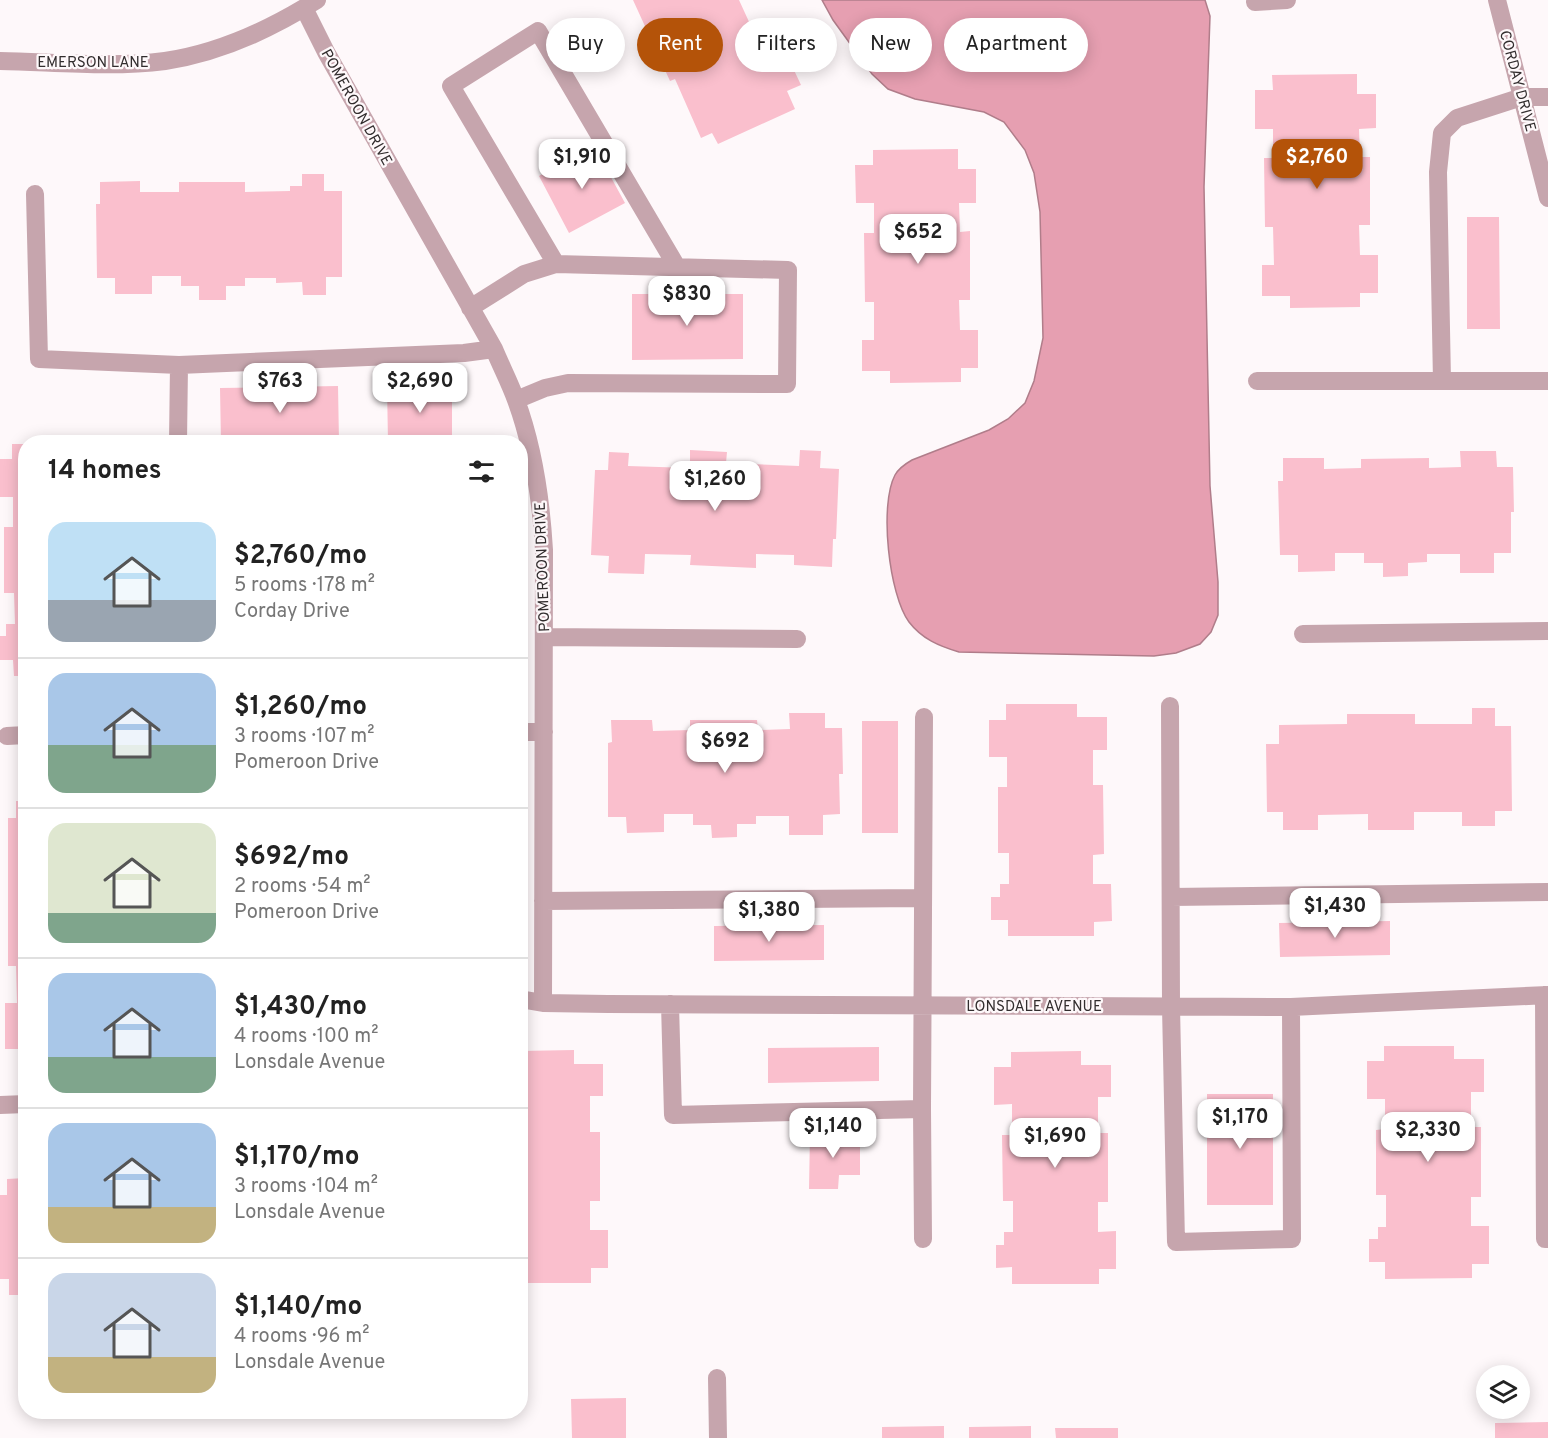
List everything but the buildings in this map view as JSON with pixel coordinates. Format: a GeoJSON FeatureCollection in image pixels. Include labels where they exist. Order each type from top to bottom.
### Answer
{"type":"FeatureCollection","features":[{"type":"Feature","properties":{"kind":"street"},"geometry":{"type":"LineString","coordinates":[[1255,2],[1287,0]]}},
{"type":"Feature","properties":{"kind":"street","name":"CORDAY DRIVE"},"geometry":{"type":"LineString","coordinates":[[1497,0],[1548,198]]}},
{"type":"Feature","properties":{"kind":"street","name":"EMERSON LANE"},"geometry":{"type":"LineString","coordinates":[[0,61],[120,64],[166,60],[212,49],[259,33],[310,4]]}},
{"type":"Feature","properties":{"kind":"street","name":"POMEROON DRIVE"},"geometry":{"type":"LineString","coordinates":[[310,4],[326,52],[494,349],[516,400],[522,435]]}},
{"type":"Feature","properties":{"kind":"street"},"geometry":{"type":"LineString","coordinates":[[556,264],[451,86],[538,31],[677,267]]}},
{"type":"Feature","properties":{"kind":"street"},"geometry":{"type":"LineString","coordinates":[[1442,381],[1438,172],[1442,133],[1457,118],[1522,97],[1548,97]]}},
{"type":"Feature","properties":{"kind":"street"},"geometry":{"type":"LineString","coordinates":[[35,194],[39,359],[178,365],[464,353],[494,349]]}},
{"type":"Feature","properties":{"kind":"street"},"geometry":{"type":"LineString","coordinates":[[470,309],[524,274],[556,264],[788,270],[787,384],[568,383],[545,388],[516,400]]}},
{"type":"Feature","properties":{"kind":"street"},"geometry":{"type":"LineString","coordinates":[[178,365],[178,435]]}},
{"type":"Feature","properties":{"kind":"street"},"geometry":{"type":"LineString","coordinates":[[1257,381],[1548,381]]}},
{"type":"Feature","properties":{"kind":"street","name":"POMEROON DRIVE"},"geometry":{"type":"LineString","coordinates":[[528,473],[541,501],[544,550],[543,1003]]}},
{"type":"Feature","properties":{"kind":"street"},"geometry":{"type":"LineString","coordinates":[[1303,634],[1548,631]]}},
{"type":"Feature","properties":{"kind":"street"},"geometry":{"type":"LineString","coordinates":[[544,638],[797,639]]}},
{"type":"Feature","properties":{"kind":"street"},"geometry":{"type":"LineString","coordinates":[[1170,706],[1171,1007],[1176,1242],[1292,1239],[1291,1007]]}},
{"type":"Feature","properties":{"kind":"street"},"geometry":{"type":"LineString","coordinates":[[923,1239],[924,717]]}},
{"type":"Feature","properties":{"kind":"street"},"geometry":{"type":"LineString","coordinates":[[528,732],[544,732]]}},
{"type":"Feature","properties":{"kind":"street"},"geometry":{"type":"LineString","coordinates":[[1170,897],[1548,892]]}},
{"type":"Feature","properties":{"kind":"street"},"geometry":{"type":"LineString","coordinates":[[543,900],[922,898]]}},
{"type":"Feature","properties":{"kind":"street"},"geometry":{"type":"LineString","coordinates":[[1546,995],[1545,1239],[1548,1239]]}},
{"type":"Feature","properties":{"kind":"street","name":"LONSDALE AVENUE"},"geometry":{"type":"LineString","coordinates":[[528,1000],[543,1003],[1291,1007],[1546,995]]}},
{"type":"Feature","properties":{"kind":"street"},"geometry":{"type":"LineString","coordinates":[[670,1004],[673,1115],[922,1109]]}},
{"type":"Feature","properties":{"kind":"street"},"geometry":{"type":"LineString","coordinates":[[0,1105],[18,1104]]}},
{"type":"Feature","properties":{"kind":"street"},"geometry":{"type":"LineString","coordinates":[[717,1378],[718,1438]]}},
{"type":"Feature","properties":{"kind":"shaded area"},"geometry":{"type":"Polygon","coordinates":[[[822,0],[1205,0],[1210,16],[1204,187],[1210,486],[1218,582],[1218,615],[1211,632],[1200,644],[1176,653],[1154,656],[959,652],[931,641],[909,622],[896,592],[888,550],[890,489],[895,475],[907,463],[989,430],[1008,419],[1025,403],[1034,381],[1043,338],[1040,212],[1034,173],[1025,150],[1004,122],[984,112],[915,99],[888,89],[871,72],[932,72],[932,18],[849,18],[849,42],[837,26],[837,18],[832,18],[822,0]]]}}]}
